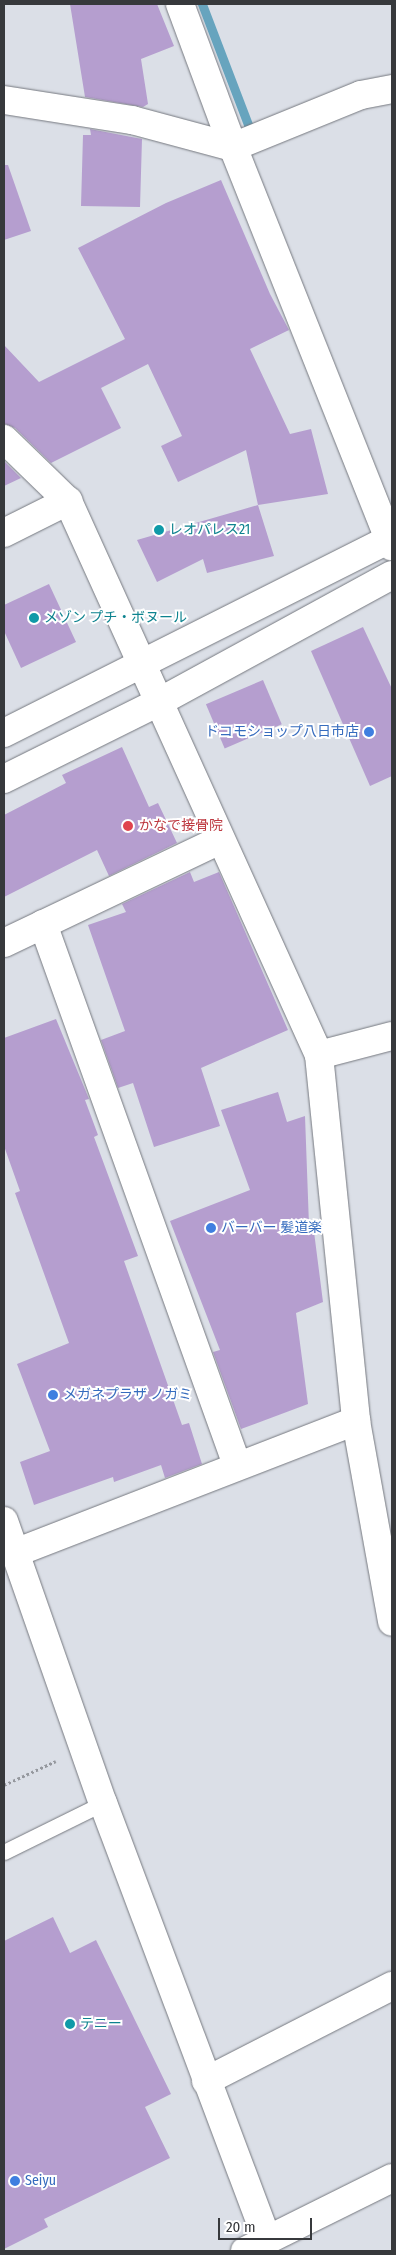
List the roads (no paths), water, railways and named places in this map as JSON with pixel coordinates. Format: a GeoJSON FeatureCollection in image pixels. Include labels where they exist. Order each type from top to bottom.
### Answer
{"type":"FeatureCollection","features":[{"type":"Feature","properties":{"kind":"street"},"geometry":{"type":"LineString","coordinates":[[4,733],[391,541],[233,147],[180,4]]}},
{"type":"Feature","properties":{"kind":"street"},"geometry":{"type":"LineString","coordinates":[[4,100],[132,120],[233,147],[360,95],[392,89]]}},
{"type":"Feature","properties":{"kind":"street"},"geometry":{"type":"LineString","coordinates":[[4,438],[68,501],[319,1055],[356,1421],[392,1622]]}},
{"type":"Feature","properties":{"kind":"street"},"geometry":{"type":"LineString","coordinates":[[4,533],[68,501]]}},
{"type":"Feature","properties":{"kind":"street"},"geometry":{"type":"LineString","coordinates":[[4,779],[159,702],[392,575]]}},
{"type":"Feature","properties":{"kind":"street"},"geometry":{"type":"LineString","coordinates":[[4,943],[220,840]]}},
{"type":"Feature","properties":{"kind":"street"},"geometry":{"type":"LineString","coordinates":[[43,924],[237,1465]]}},
{"type":"Feature","properties":{"kind":"street"},"geometry":{"type":"LineString","coordinates":[[319,1055],[392,1036]]}},
{"type":"Feature","properties":{"kind":"street"},"geometry":{"type":"LineString","coordinates":[[15,1552],[237,1465],[356,1421]]}},
{"type":"Feature","properties":{"kind":"street"},"geometry":{"type":"LineString","coordinates":[[4,1521],[103,1803],[206,2081],[256,2246],[392,2178]]}},
{"type":"Feature","properties":{"kind":"street"},"geometry":{"type":"LineString","coordinates":[[206,2081],[392,1986]]}},
{"type":"Feature","properties":{"kind":"lane"},"geometry":{"type":"LineString","coordinates":[[4,1852],[103,1803]]}},
{"type":"Feature","properties":{"kind":"waterway"},"geometry":{"type":"LineString","coordinates":[[202,4],[250,130]]}},
{"type":"Feature","properties":{"kind":"place","name":"レオパレス21"},"geometry":{"type":"Point","coordinates":[159,530]}},
{"type":"Feature","properties":{"kind":"place","name":"メゾン プチ・ボヌール"},"geometry":{"type":"Point","coordinates":[34,618]}},
{"type":"Feature","properties":{"kind":"place","name":"ドコモショップ八日市店"},"geometry":{"type":"Point","coordinates":[369,732]}},
{"type":"Feature","properties":{"kind":"place","name":"かなで接骨院"},"geometry":{"type":"Point","coordinates":[128,826]}},
{"type":"Feature","properties":{"kind":"place","name":"バーバー 髪道楽"},"geometry":{"type":"Point","coordinates":[211,1228]}},
{"type":"Feature","properties":{"kind":"place","name":"メガネプラザ ノガミ"},"geometry":{"type":"Point","coordinates":[53,1395]}},
{"type":"Feature","properties":{"kind":"place","name":"テニー"},"geometry":{"type":"Point","coordinates":[70,2024]}},
{"type":"Feature","properties":{"kind":"place","name":"Seiyu"},"geometry":{"type":"Point","coordinates":[15,2181]}}]}
